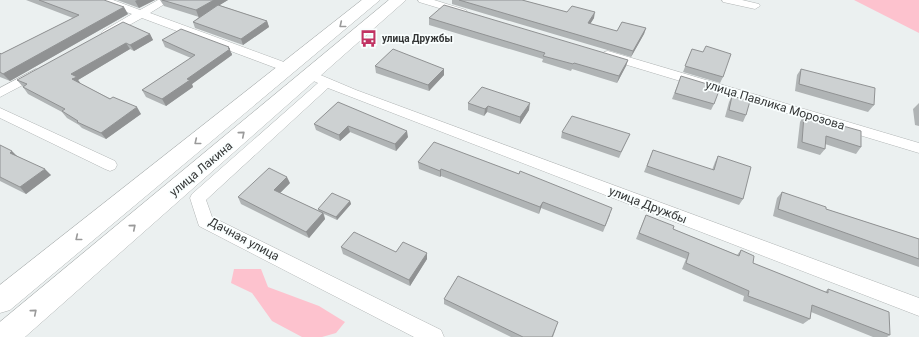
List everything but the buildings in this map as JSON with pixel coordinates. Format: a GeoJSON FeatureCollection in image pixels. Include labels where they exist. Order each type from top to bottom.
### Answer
{"type":"FeatureCollection","features":[{"type":"Feature","properties":{"kind":"highway","name":"улица Лакина"},"geometry":{"type":"LineString","coordinates":[[0,301],[308,75],[372,0]]}},
{"type":"Feature","properties":{"kind":"highway","name":"улица Лакина"},"geometry":{"type":"LineString","coordinates":[[4,337],[308,75],[398,0]]}},
{"type":"Feature","properties":{"kind":"street","name":"улица Дружбы"},"geometry":{"type":"LineString","coordinates":[[103,0],[308,75],[351,93],[919,307]]}},
{"type":"Feature","properties":{"kind":"street"},"geometry":{"type":"LineString","coordinates":[[94,41],[166,0]]}},
{"type":"Feature","properties":{"kind":"street"},"geometry":{"type":"LineString","coordinates":[[727,0],[755,6]]}},
{"type":"Feature","properties":{"kind":"street"},"geometry":{"type":"LineString","coordinates":[[430,1],[476,16]]}},
{"type":"Feature","properties":{"kind":"street","name":"улица Павлика Морозова"},"geometry":{"type":"LineString","coordinates":[[598,52],[919,148]]}},
{"type":"Feature","properties":{"kind":"street"},"geometry":{"type":"LineString","coordinates":[[0,93],[47,67]]}},
{"type":"Feature","properties":{"kind":"street","name":"Дачная улица"},"geometry":{"type":"LineString","coordinates":[[308,75],[198,198],[205,220],[434,337]]}},
{"type":"Feature","properties":{"kind":"street"},"geometry":{"type":"LineString","coordinates":[[0,113],[110,165]]}},
{"type":"Feature","properties":{"kind":"shaded area"},"geometry":{"type":"Polygon","coordinates":[[[854,0],[919,0],[919,33],[854,0]]]}},
{"type":"Feature","properties":{"kind":"shaded area"},"geometry":{"type":"Polygon","coordinates":[[[234,269],[261,269],[268,287],[319,306],[345,322],[336,333],[322,337],[302,337],[272,321],[252,293],[231,283],[234,269]]]}},
{"type":"Feature","properties":{"kind":"place","name":"улица Дружбы"},"geometry":{"type":"Point","coordinates":[369,38]}}]}
